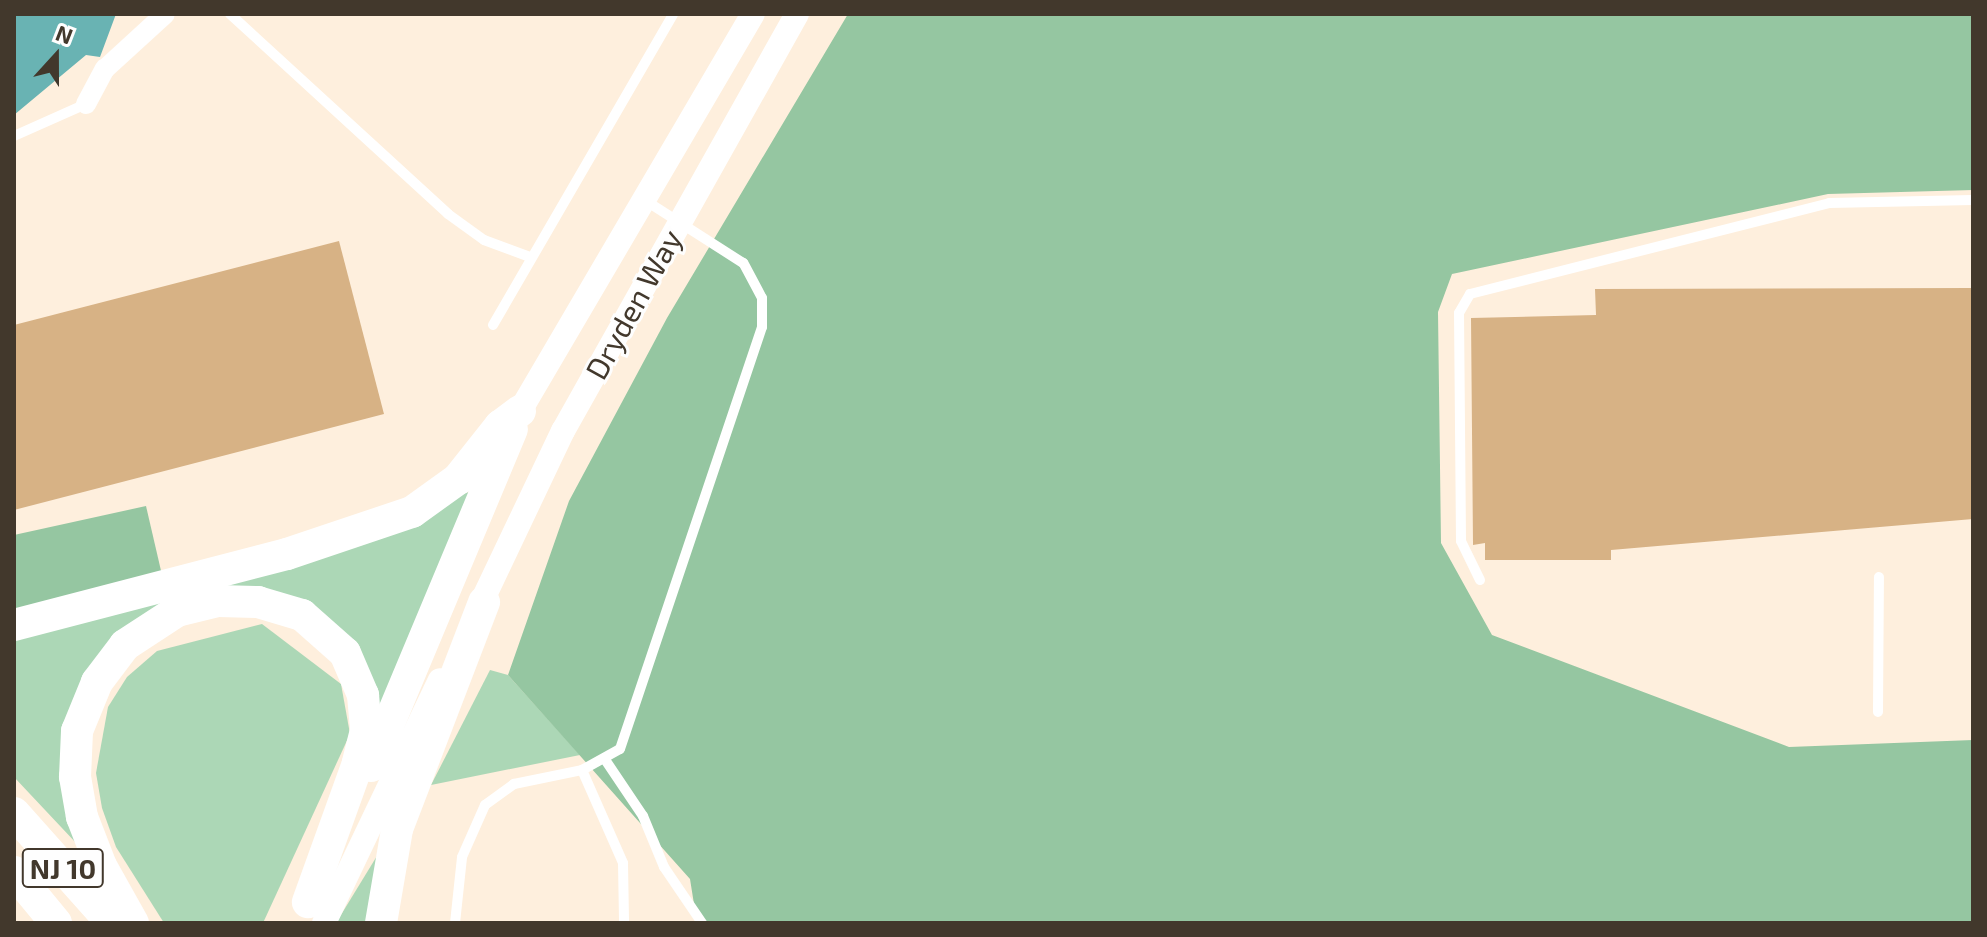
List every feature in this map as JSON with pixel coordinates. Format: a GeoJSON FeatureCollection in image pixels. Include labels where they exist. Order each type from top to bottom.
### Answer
{"type":"FeatureCollection","features":[{"type":"Feature","properties":{"kind":"highway"},"geometry":{"type":"LineString","coordinates":[[14,625],[287,554],[412,512],[458,479],[500,426],[520,411]]}},
{"type":"Feature","properties":{"kind":"highway"},"geometry":{"type":"LineString","coordinates":[[309,916],[520,411]]}},
{"type":"Feature","properties":{"kind":"highway"},"geometry":{"type":"LineString","coordinates":[[133,923],[101,866],[82,817],[75,777],[77,731],[97,682],[125,645],[177,611],[218,601],[258,602],[302,615],[345,653],[363,695],[366,730],[358,763],[309,916]]}},
{"type":"Feature","properties":{"kind":"highway"},"geometry":{"type":"LineString","coordinates":[[381,923],[397,829],[484,602]]}},
{"type":"Feature","properties":{"kind":"highway","name":"NJ 10"},"geometry":{"type":"LineString","coordinates":[[14,813],[112,923]]}},
{"type":"Feature","properties":{"kind":"highway","name":"NJ 10"},"geometry":{"type":"LineString","coordinates":[[14,872],[56,923]]}},
{"type":"Feature","properties":{"kind":"street"},"geometry":{"type":"LineString","coordinates":[[86,104],[105,69],[165,14]]}},
{"type":"Feature","properties":{"kind":"street","name":"Dryden Way"},"geometry":{"type":"LineString","coordinates":[[520,411],[753,14]]}},
{"type":"Feature","properties":{"kind":"street","name":"Dryden Way"},"geometry":{"type":"LineString","coordinates":[[309,916],[484,602],[538,479],[680,219],[797,14]]}},
{"type":"Feature","properties":{"kind":"lane"},"geometry":{"type":"LineString","coordinates":[[230,14],[448,214],[484,240],[530,257]]}},
{"type":"Feature","properties":{"kind":"lane"},"geometry":{"type":"LineString","coordinates":[[493,325],[673,14]]}},
{"type":"Feature","properties":{"kind":"lane"},"geometry":{"type":"LineString","coordinates":[[14,136],[86,104]]}},
{"type":"Feature","properties":{"kind":"lane"},"geometry":{"type":"LineString","coordinates":[[1480,580],[1461,541],[1459,313],[1470,294],[1829,203],[1973,200]]}},
{"type":"Feature","properties":{"kind":"lane"},"geometry":{"type":"LineString","coordinates":[[455,923],[462,857],[485,805],[514,784],[582,770],[606,761],[620,749],[762,327],[762,298],[743,263],[680,219],[646,201]]}},
{"type":"Feature","properties":{"kind":"lane"},"geometry":{"type":"LineString","coordinates":[[1878,712],[1879,577]]}},
{"type":"Feature","properties":{"kind":"lane"},"geometry":{"type":"LineString","coordinates":[[606,761],[643,816],[664,867],[702,923]]}},
{"type":"Feature","properties":{"kind":"lane"},"geometry":{"type":"LineString","coordinates":[[582,770],[623,863],[624,923]]}},
{"type":"Feature","properties":{"kind":"green space"},"geometry":{"type":"Polygon","coordinates":[[[848,14],[1973,14],[1973,190],[1828,194],[1452,274],[1438,312],[1441,543],[1492,635],[1789,747],[1973,740],[1973,923],[697,923],[690,879],[508,675],[569,501],[667,318],[848,14]]]}},
{"type":"Feature","properties":{"kind":"green space"},"geometry":{"type":"Polygon","coordinates":[[[469,492],[378,719],[365,670],[256,591],[97,661],[77,844],[14,777],[14,633],[469,492]]]}},
{"type":"Feature","properties":{"kind":"green space"},"geometry":{"type":"Polygon","coordinates":[[[146,506],[162,575],[14,611],[14,535],[146,506]]]}},
{"type":"Feature","properties":{"kind":"green space"},"geometry":{"type":"Polygon","coordinates":[[[262,624],[341,684],[350,734],[263,923],[164,923],[116,847],[102,808],[96,773],[108,707],[127,677],[157,651],[262,624]]]}},
{"type":"Feature","properties":{"kind":"green space"},"geometry":{"type":"Polygon","coordinates":[[[490,670],[508,675],[580,755],[431,785],[490,670]]]}},
{"type":"Feature","properties":{"kind":"green space"},"geometry":{"type":"Polygon","coordinates":[[[380,851],[370,923],[336,923],[380,851]]]}},
{"type":"Feature","properties":{"kind":"water"},"geometry":{"type":"Polygon","coordinates":[[[14,14],[116,14],[100,57],[86,55],[14,115],[14,14]]]}},
{"type":"Feature","properties":{"kind":"building"},"geometry":{"type":"Polygon","coordinates":[[[339,241],[384,414],[14,510],[14,325],[339,241]]]}},
{"type":"Feature","properties":{"kind":"building"},"geometry":{"type":"Polygon","coordinates":[[[1973,288],[1973,519],[1611,550],[1611,560],[1485,560],[1485,543],[1473,545],[1471,318],[1596,315],[1595,289],[1973,288]]]}}]}
